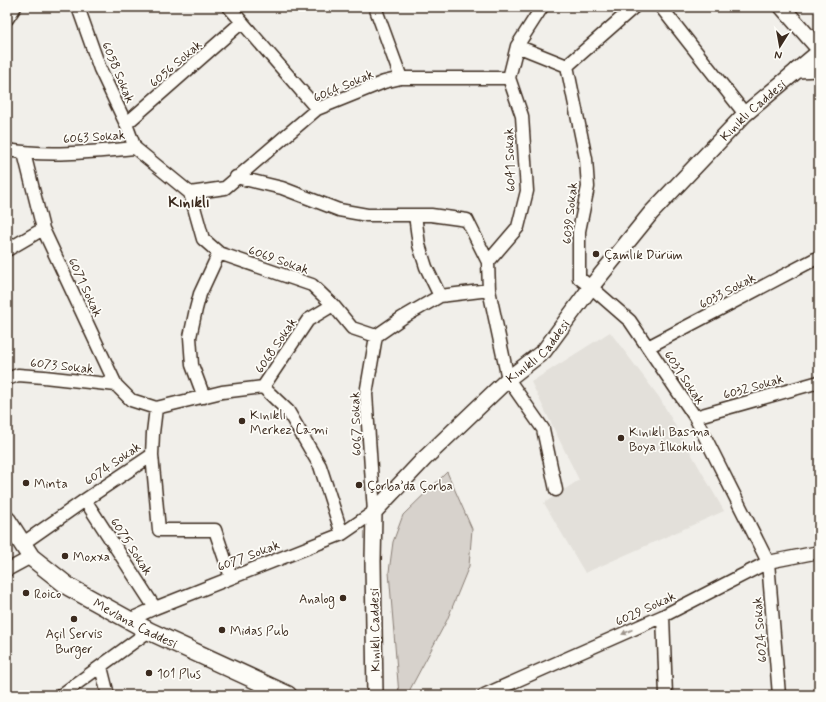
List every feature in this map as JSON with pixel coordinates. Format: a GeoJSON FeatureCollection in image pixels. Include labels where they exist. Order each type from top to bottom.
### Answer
{"type":"FeatureCollection","features":[{"type":"Feature","properties":{"kind":"main road","name":"Mevlana Caddesi"},"geometry":{"type":"LineString","coordinates":[[7,520],[27,550],[69,587],[149,631],[288,695]]}},
{"type":"Feature","properties":{"kind":"street"},"geometry":{"type":"LineString","coordinates":[[7,19],[15,7]]}},
{"type":"Feature","properties":{"kind":"street","name":"6058 Sokak"},"geometry":{"type":"LineString","coordinates":[[78,7],[100,69],[126,124],[135,148]]}},
{"type":"Feature","properties":{"kind":"street"},"geometry":{"type":"LineString","coordinates":[[230,7],[317,109]]}},
{"type":"Feature","properties":{"kind":"street"},"geometry":{"type":"LineString","coordinates":[[375,7],[401,78]]}},
{"type":"Feature","properties":{"kind":"street","name":"6041 Sokak"},"geometry":{"type":"LineString","coordinates":[[488,262],[518,227],[526,191],[522,116],[510,78],[517,46],[542,7]]}},
{"type":"Feature","properties":{"kind":"street"},"geometry":{"type":"LineString","coordinates":[[517,46],[567,66],[634,7]]}},
{"type":"Feature","properties":{"kind":"street"},"geometry":{"type":"LineString","coordinates":[[661,7],[745,114]]}},
{"type":"Feature","properties":{"kind":"street"},"geometry":{"type":"LineString","coordinates":[[782,7],[819,50]]}},
{"type":"Feature","properties":{"kind":"street","name":"6056 Sokak"},"geometry":{"type":"LineString","coordinates":[[126,124],[242,22]]}},
{"type":"Feature","properties":{"kind":"street","name":"Kınıklı Caddesi"},"geometry":{"type":"LineString","coordinates":[[375,695],[373,561],[374,512],[424,459],[508,380],[544,351],[591,287],[651,213],[745,114],[819,50]]}},
{"type":"Feature","properties":{"kind":"street","name":"6039 Sokak"},"geometry":{"type":"LineString","coordinates":[[567,66],[586,159],[588,187],[579,231],[579,278],[591,287]]}},
{"type":"Feature","properties":{"kind":"street"},"geometry":{"type":"LineString","coordinates":[[797,70],[819,69]]}},
{"type":"Feature","properties":{"kind":"street","name":"6064 Sokak"},"geometry":{"type":"LineString","coordinates":[[190,193],[224,188],[317,109],[384,82],[401,78],[510,78]]}},
{"type":"Feature","properties":{"kind":"street","name":"6063 Sokak"},"geometry":{"type":"LineString","coordinates":[[7,150],[24,153],[80,153],[135,148],[190,193]]}},
{"type":"Feature","properties":{"kind":"street","name":"6071 Sokak"},"geometry":{"type":"LineString","coordinates":[[24,153],[43,229],[116,385],[130,400],[156,408]]}},
{"type":"Feature","properties":{"kind":"street"},"geometry":{"type":"LineString","coordinates":[[236,177],[282,188],[339,210],[367,216],[431,215],[467,220],[488,262],[489,290],[508,380],[543,429],[556,490]]}},
{"type":"Feature","properties":{"kind":"street","name":"6069 Sokak"},"geometry":{"type":"LineString","coordinates":[[190,193],[203,239],[219,253],[312,285],[333,305],[352,328],[376,336]]}},
{"type":"Feature","properties":{"kind":"street"},"geometry":{"type":"LineString","coordinates":[[415,215],[418,245],[426,267],[440,296]]}},
{"type":"Feature","properties":{"kind":"street"},"geometry":{"type":"LineString","coordinates":[[7,250],[43,229]]}},
{"type":"Feature","properties":{"kind":"street"},"geometry":{"type":"LineString","coordinates":[[204,397],[192,365],[190,337],[200,294],[219,253]]}},
{"type":"Feature","properties":{"kind":"street","name":"6033 Sokak"},"geometry":{"type":"LineString","coordinates":[[648,347],[819,257]]}},
{"type":"Feature","properties":{"kind":"street","name":"6031 Sokak"},"geometry":{"type":"LineString","coordinates":[[591,287],[630,321],[696,417],[768,562]]}},
{"type":"Feature","properties":{"kind":"street"},"geometry":{"type":"LineString","coordinates":[[376,336],[402,318],[440,296],[489,290]]}},
{"type":"Feature","properties":{"kind":"street","name":"6068 Sokak"},"geometry":{"type":"LineString","coordinates":[[333,305],[308,320],[263,387],[288,411],[320,466],[342,534]]}},
{"type":"Feature","properties":{"kind":"street","name":"6067 Sokak"},"geometry":{"type":"LineString","coordinates":[[374,512],[366,394],[376,336]]}},
{"type":"Feature","properties":{"kind":"street","name":"6073 Sokak"},"geometry":{"type":"LineString","coordinates":[[7,379],[18,375],[44,376],[116,385]]}},
{"type":"Feature","properties":{"kind":"street","name":"6032 Sokak"},"geometry":{"type":"LineString","coordinates":[[696,417],[819,382]]}},
{"type":"Feature","properties":{"kind":"street"},"geometry":{"type":"LineString","coordinates":[[156,408],[222,392],[263,387]]}},
{"type":"Feature","properties":{"kind":"street","name":"6074 Sokak"},"geometry":{"type":"LineString","coordinates":[[7,570],[27,550],[85,500],[152,455],[152,434],[156,408]]}},
{"type":"Feature","properties":{"kind":"street"},"geometry":{"type":"LineString","coordinates":[[152,455],[159,530],[215,530],[231,577]]}},
{"type":"Feature","properties":{"kind":"street","name":"6075 Sokak"},"geometry":{"type":"LineString","coordinates":[[85,500],[155,608]]}},
{"type":"Feature","properties":{"kind":"street","name":"6077 Sokak"},"geometry":{"type":"LineString","coordinates":[[129,620],[231,577],[342,534],[374,512]]}},
{"type":"Feature","properties":{"kind":"street","name":"6029 Sokak"},"geometry":{"type":"LineString","coordinates":[[484,695],[663,616],[768,562],[819,552]]}},
{"type":"Feature","properties":{"kind":"street","name":"6024 Sokak"},"geometry":{"type":"LineString","coordinates":[[768,562],[779,695]]}},
{"type":"Feature","properties":{"kind":"street"},"geometry":{"type":"LineString","coordinates":[[663,616],[666,695]]}},
{"type":"Feature","properties":{"kind":"street"},"geometry":{"type":"LineString","coordinates":[[60,695],[101,667],[149,631]]}},
{"type":"Feature","properties":{"kind":"street"},"geometry":{"type":"LineString","coordinates":[[101,667],[108,695]]}},
{"type":"Feature","properties":{"kind":"shaded area","name":"Kınıklı Basma Boya İlkokulu"},"geometry":{"type":"Polygon","coordinates":[[[610,332],[659,397],[724,511],[585,573],[544,503],[579,480],[531,382],[610,332]]]}},
{"type":"Feature","properties":{"kind":"shaded area"},"geometry":{"type":"Polygon","coordinates":[[[447,472],[472,529],[469,566],[447,620],[407,695],[399,695],[389,572],[393,542],[403,515],[447,472]]]}},
{"type":"Feature","properties":{"kind":"place","name":"Çamlık Dürüm"},"geometry":{"type":"Point","coordinates":[596,254]}},
{"type":"Feature","properties":{"kind":"place","name":"Kınıklı Merkez Cami"},"geometry":{"type":"Point","coordinates":[242,421]}},
{"type":"Feature","properties":{"kind":"place","name":"Kınıklı Basma Boya İlkokulu"},"geometry":{"type":"Point","coordinates":[621,438]}},
{"type":"Feature","properties":{"kind":"place","name":"Minta"},"geometry":{"type":"Point","coordinates":[26,483]}},
{"type":"Feature","properties":{"kind":"place","name":"Çorba’da Çorba"},"geometry":{"type":"Point","coordinates":[359,485]}},
{"type":"Feature","properties":{"kind":"place","name":"Moxxa"},"geometry":{"type":"Point","coordinates":[65,556]}},
{"type":"Feature","properties":{"kind":"place","name":"Roico"},"geometry":{"type":"Point","coordinates":[26,593]}},
{"type":"Feature","properties":{"kind":"place","name":"Analog"},"geometry":{"type":"Point","coordinates":[343,598]}},
{"type":"Feature","properties":{"kind":"place","name":"Açil Servis Burger"},"geometry":{"type":"Point","coordinates":[74,619]}},
{"type":"Feature","properties":{"kind":"place","name":"Midas Pub"},"geometry":{"type":"Point","coordinates":[222,630]}},
{"type":"Feature","properties":{"kind":"place","name":"101 Plus"},"geometry":{"type":"Point","coordinates":[149,673]}},
{"type":"Feature","properties":{"kind":"district","name":"Kınıklı"},"geometry":{"type":"Point","coordinates":[189,202]}}]}
